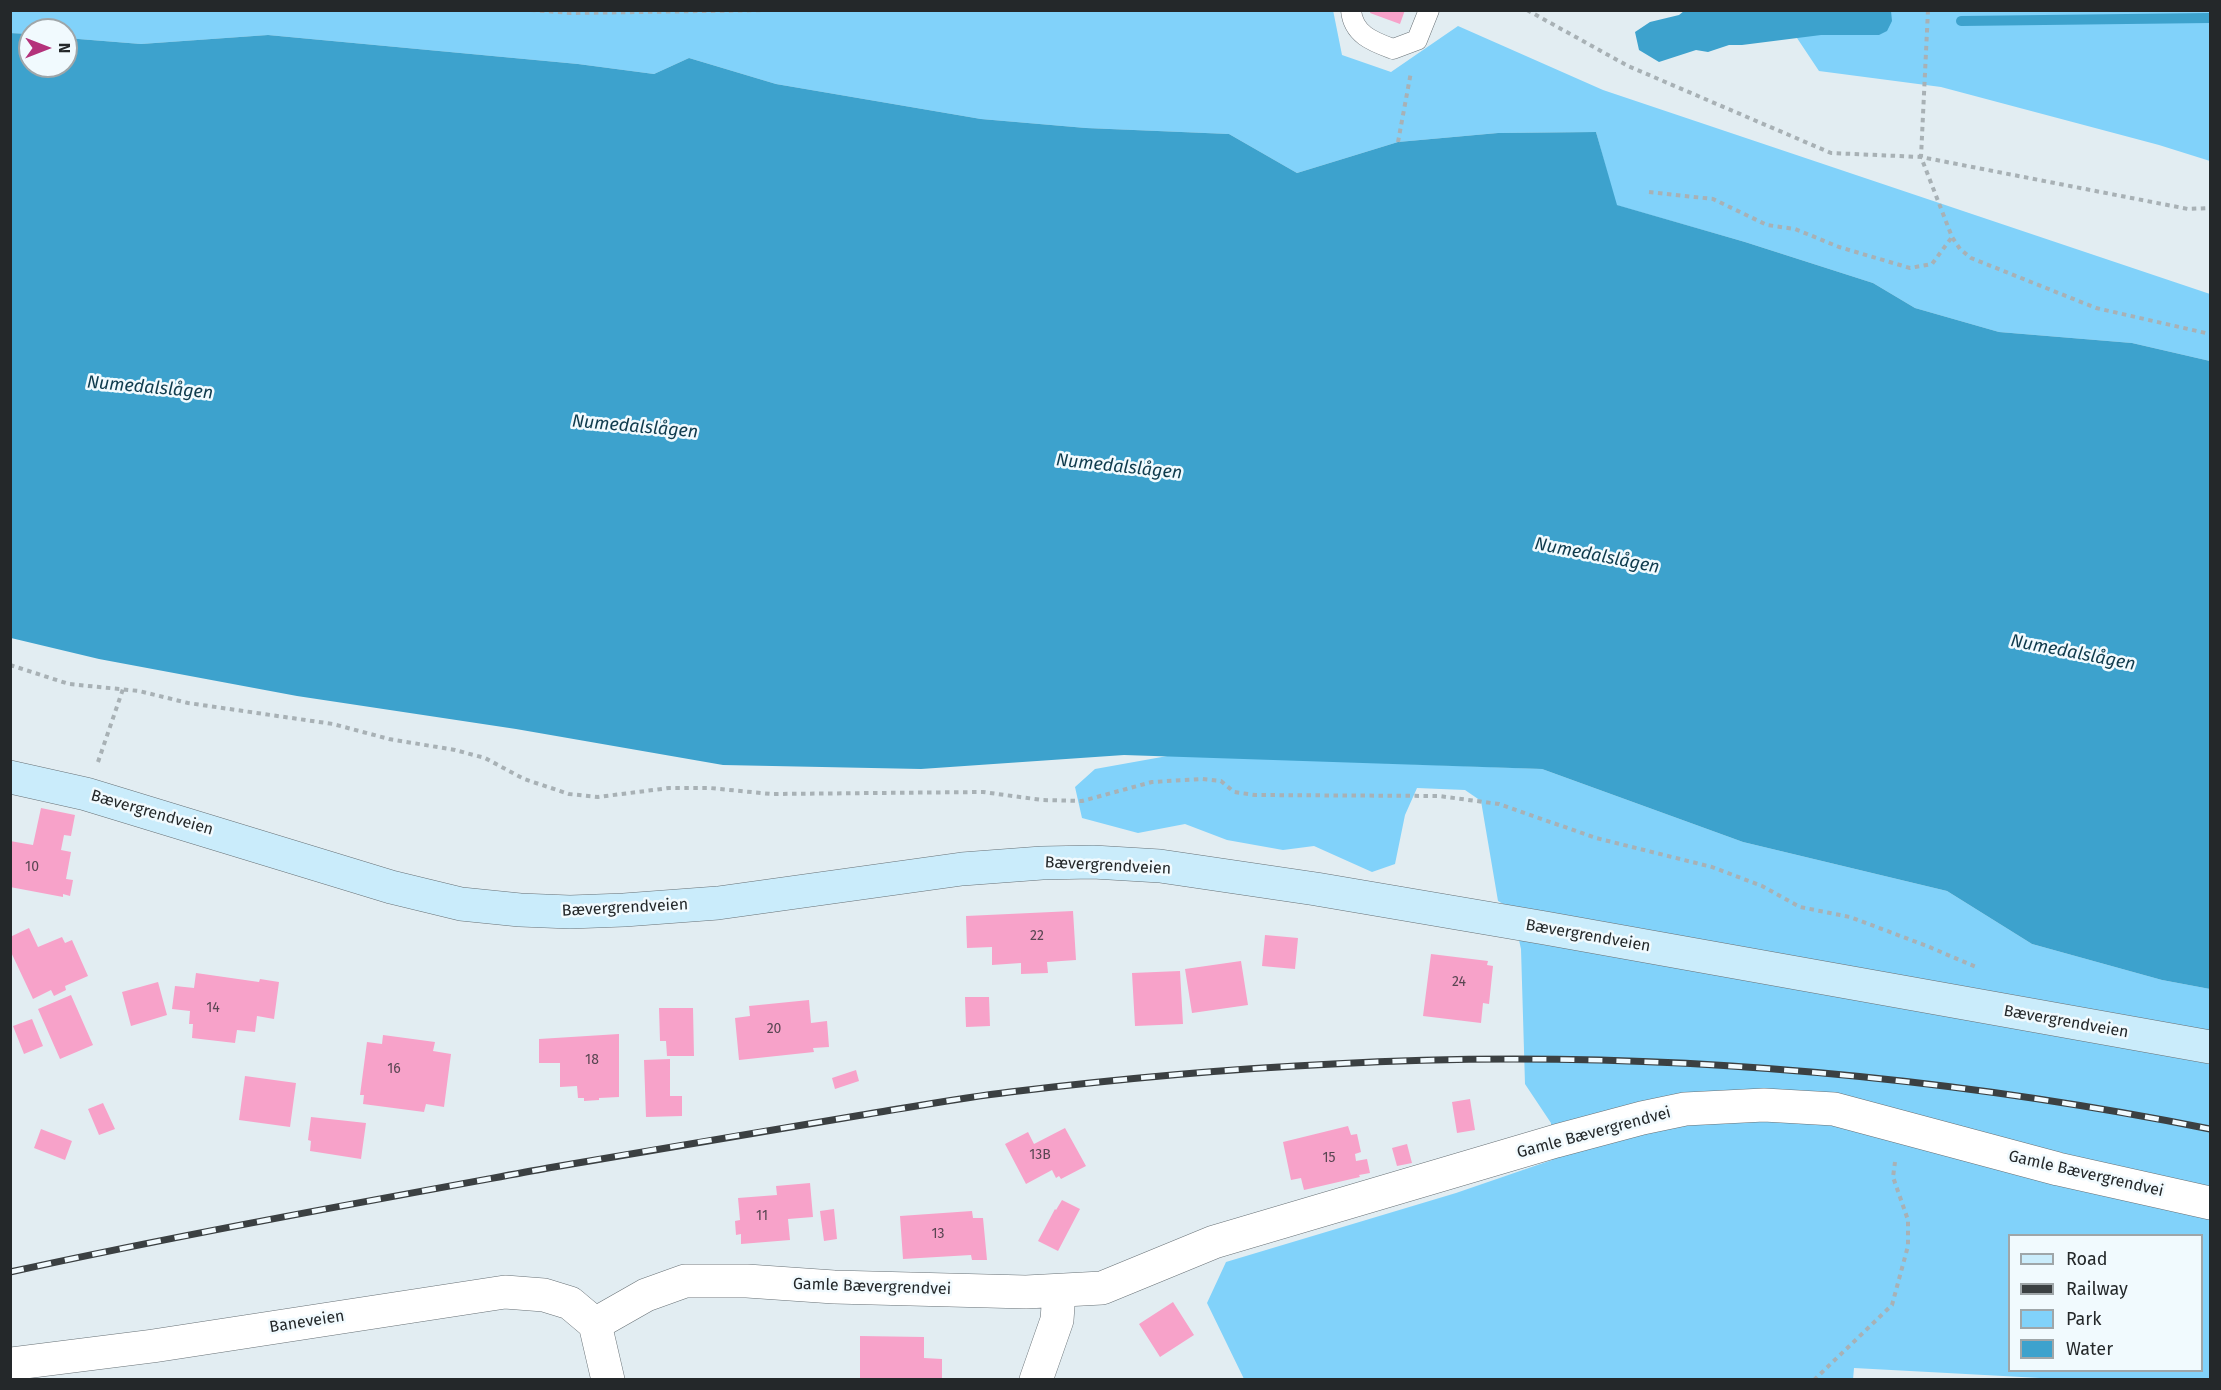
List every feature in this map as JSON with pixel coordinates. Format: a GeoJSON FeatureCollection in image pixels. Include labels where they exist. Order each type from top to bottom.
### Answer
{"type":"FeatureCollection","features":[{"type":"Feature","properties":{"kind":"main road","name":"Bævergrendveien"},"geometry":{"type":"LineString","coordinates":[[10,777],[86,794],[391,887],[461,903],[520,910],[570,912],[624,910],[717,903],[962,869],[1042,862],[1160,866],[1316,889],[1499,920],[2211,1047]]}},
{"type":"Feature","properties":{"kind":"street","name":"Gamle Bævergrendvei"},"geometry":{"type":"LineString","coordinates":[[595,1324],[646,1295],[685,1281],[747,1281],[834,1287],[1059,1292],[1102,1288],[1214,1242],[1556,1141],[1685,1109],[1764,1105],[1834,1109],[2058,1169],[2211,1203]]}},
{"type":"Feature","properties":{"kind":"street","name":"Baneveien"},"geometry":{"type":"LineString","coordinates":[[10,1364],[153,1346],[506,1292],[544,1294],[570,1303],[595,1324]]}},
{"type":"Feature","properties":{"kind":"street"},"geometry":{"type":"LineString","coordinates":[[1036,1380],[1057,1320],[1059,1292]]}},
{"type":"Feature","properties":{"kind":"street"},"geometry":{"type":"LineString","coordinates":[[595,1324],[608,1380]]}},
{"type":"Feature","properties":{"kind":"lane"},"geometry":{"type":"LineString","coordinates":[[1351,10],[1351,17],[1366,39],[1393,49],[1418,40],[1428,10]]}},
{"type":"Feature","properties":{"kind":"path"},"geometry":{"type":"LineString","coordinates":[[531,10],[571,13],[772,10]]}},
{"type":"Feature","properties":{"kind":"path"},"geometry":{"type":"LineString","coordinates":[[1527,10],[1628,66],[1832,153],[1922,157],[2188,209],[2211,208]]}},
{"type":"Feature","properties":{"kind":"path"},"geometry":{"type":"LineString","coordinates":[[1928,10],[1922,157],[1952,237],[1960,249],[1971,258],[2096,308],[2211,334]]}},
{"type":"Feature","properties":{"kind":"path"},"geometry":{"type":"LineString","coordinates":[[1398,142],[1418,40]]}},
{"type":"Feature","properties":{"kind":"path"},"geometry":{"type":"LineString","coordinates":[[1649,192],[1713,199],[1767,225],[1795,229],[1839,247],[1910,268],[1932,264],[1952,237]]}},
{"type":"Feature","properties":{"kind":"path"},"geometry":{"type":"LineString","coordinates":[[10,665],[69,684],[123,689],[188,703],[333,724],[389,739],[455,750],[485,758],[524,778],[569,794],[598,797],[669,788],[710,788],[771,794],[983,792],[1042,800],[1082,801],[1152,782],[1202,779],[1221,781],[1234,792],[1256,795],[1439,796],[1499,804],[1596,838],[1712,867],[1762,886],[1800,907],[1850,917],[1980,969]]}},
{"type":"Feature","properties":{"kind":"path"},"geometry":{"type":"LineString","coordinates":[[86,794],[123,689]]}},
{"type":"Feature","properties":{"kind":"path"},"geometry":{"type":"LineString","coordinates":[[1814,1380],[1892,1305],[1908,1246],[1908,1220],[1893,1177],[1898,1125]]}},
{"type":"Feature","properties":{"kind":"green space"},"geometry":{"type":"Polygon","coordinates":[[[1333,10],[1342,55],[1391,72],[1458,26],[1603,90],[2210,294],[2210,361],[2132,343],[1999,332],[1915,308],[1873,283],[1745,242],[1616,205],[1596,132],[1498,133],[1398,142],[1297,173],[1229,134],[1086,128],[981,119],[776,84],[689,58],[654,74],[578,64],[268,35],[141,44],[78,39],[78,18],[18,18],[18,33],[11,33],[10,11],[1333,10]]]}},
{"type":"Feature","properties":{"kind":"green space"},"geometry":{"type":"Polygon","coordinates":[[[1779,11],[2210,11],[2210,161],[2159,145],[1941,87],[1819,71],[1779,11]]]}},
{"type":"Feature","properties":{"kind":"green space"},"geometry":{"type":"Polygon","coordinates":[[[1173,755],[1542,769],[1743,842],[1947,891],[2032,944],[2162,980],[2210,989],[2210,1379],[2059,1379],[1854,1368],[1853,1380],[1244,1379],[1207,1303],[1226,1262],[1456,1193],[1552,1160],[1551,1123],[1525,1084],[1521,949],[1512,909],[1498,901],[1481,801],[1465,790],[1417,788],[1405,815],[1395,864],[1372,872],[1314,846],[1283,850],[1227,840],[1185,824],[1138,833],[1082,818],[1075,787],[1095,769],[1173,755]]]}},
{"type":"Feature","properties":{"kind":"water"},"geometry":{"type":"Polygon","coordinates":[[[1684,11],[1891,11],[1892,21],[1887,31],[1879,35],[1821,35],[1729,45],[1708,52],[1696,50],[1659,62],[1639,50],[1635,32],[1650,22],[1679,15],[1684,11]]]}},
{"type":"Feature","properties":{"kind":"water","name":"Numedalslågen"},"geometry":{"type":"Polygon","coordinates":[[[10,33],[18,33],[18,78],[78,78],[78,39],[141,44],[268,35],[578,64],[654,74],[689,58],[776,84],[981,119],[1086,128],[1229,134],[1297,173],[1398,142],[1498,133],[1596,132],[1617,205],[1745,242],[1873,283],[1915,308],[1999,332],[2132,343],[2210,361],[2210,989],[2162,980],[2032,944],[1947,891],[1743,842],[1542,769],[1124,755],[921,769],[723,765],[516,729],[297,696],[99,659],[11,638],[10,33]]]}},
{"type":"Feature","properties":{"kind":"building"},"geometry":{"type":"Polygon","coordinates":[[[1371,10],[1405,10],[1400,24],[1370,13],[1371,10]]]}},
{"type":"Feature","properties":{"kind":"building"},"geometry":{"type":"Polygon","coordinates":[[[41,808],[75,815],[71,836],[64,835],[61,850],[71,852],[66,879],[73,880],[70,896],[63,894],[63,897],[10,887],[10,841],[33,845],[41,808]]]}},
{"type":"Feature","properties":{"kind":"building"},"geometry":{"type":"Polygon","coordinates":[[[1073,911],[1076,960],[1047,962],[1048,973],[1021,974],[1021,963],[992,965],[992,947],[967,948],[966,916],[1073,911]]]}},
{"type":"Feature","properties":{"kind":"building"},"geometry":{"type":"Polygon","coordinates":[[[29,928],[38,947],[62,937],[65,943],[72,940],[88,976],[65,986],[66,990],[54,996],[51,990],[33,999],[10,950],[10,937],[29,928]]]}},
{"type":"Feature","properties":{"kind":"building"},"geometry":{"type":"Polygon","coordinates":[[[1265,935],[1298,938],[1295,969],[1262,966],[1265,935]]]}},
{"type":"Feature","properties":{"kind":"building"},"geometry":{"type":"Polygon","coordinates":[[[1431,954],[1488,961],[1487,965],[1493,966],[1489,1004],[1483,1003],[1481,1023],[1423,1016],[1431,954]]]}},
{"type":"Feature","properties":{"kind":"building"},"geometry":{"type":"Polygon","coordinates":[[[1241,961],[1248,1005],[1192,1013],[1185,969],[1241,961]]]}},
{"type":"Feature","properties":{"kind":"building"},"geometry":{"type":"Polygon","coordinates":[[[1180,971],[1183,1024],[1135,1026],[1132,973],[1180,971]]]}},
{"type":"Feature","properties":{"kind":"building"},"geometry":{"type":"Polygon","coordinates":[[[196,973],[259,982],[260,979],[279,982],[274,1019],[257,1016],[255,1032],[237,1030],[235,1043],[192,1038],[193,1024],[189,1024],[190,1011],[172,1009],[175,986],[194,988],[196,973]]]}},
{"type":"Feature","properties":{"kind":"building"},"geometry":{"type":"Polygon","coordinates":[[[158,982],[167,1015],[131,1026],[122,992],[158,982]]]}},
{"type":"Feature","properties":{"kind":"building"},"geometry":{"type":"Polygon","coordinates":[[[71,995],[93,1045],[60,1059],[38,1009],[71,995]]]}},
{"type":"Feature","properties":{"kind":"building"},"geometry":{"type":"Polygon","coordinates":[[[965,997],[989,997],[990,1026],[966,1027],[965,997]]]}},
{"type":"Feature","properties":{"kind":"building"},"geometry":{"type":"Polygon","coordinates":[[[809,1000],[811,1023],[827,1021],[829,1047],[813,1048],[814,1052],[739,1060],[735,1018],[750,1016],[749,1006],[809,1000]]]}},
{"type":"Feature","properties":{"kind":"building"},"geometry":{"type":"Polygon","coordinates":[[[659,1008],[693,1008],[694,1056],[667,1056],[666,1041],[660,1041],[659,1008]]]}},
{"type":"Feature","properties":{"kind":"building"},"geometry":{"type":"Polygon","coordinates":[[[32,1019],[43,1046],[24,1054],[13,1026],[32,1019]]]}},
{"type":"Feature","properties":{"kind":"building"},"geometry":{"type":"Polygon","coordinates":[[[619,1034],[619,1097],[584,1101],[584,1098],[578,1098],[577,1086],[560,1087],[560,1063],[539,1063],[539,1039],[619,1034]]]}},
{"type":"Feature","properties":{"kind":"building"},"geometry":{"type":"Polygon","coordinates":[[[383,1035],[435,1042],[433,1051],[451,1054],[444,1107],[426,1104],[424,1112],[363,1104],[364,1095],[360,1095],[367,1042],[382,1044],[383,1035]]]}},
{"type":"Feature","properties":{"kind":"building"},"geometry":{"type":"Polygon","coordinates":[[[670,1059],[670,1096],[682,1096],[682,1116],[646,1117],[644,1060],[670,1059]]]}},
{"type":"Feature","properties":{"kind":"building"},"geometry":{"type":"Polygon","coordinates":[[[856,1070],[859,1081],[835,1089],[832,1078],[856,1070]]]}},
{"type":"Feature","properties":{"kind":"building"},"geometry":{"type":"Polygon","coordinates":[[[245,1076],[296,1083],[290,1127],[239,1120],[245,1076]]]}},
{"type":"Feature","properties":{"kind":"building"},"geometry":{"type":"Polygon","coordinates":[[[1470,1099],[1475,1130],[1457,1133],[1452,1102],[1470,1099]]]}},
{"type":"Feature","properties":{"kind":"building"},"geometry":{"type":"Polygon","coordinates":[[[103,1103],[115,1129],[99,1135],[88,1109],[103,1103]]]}},
{"type":"Feature","properties":{"kind":"building"},"geometry":{"type":"Polygon","coordinates":[[[311,1117],[366,1123],[361,1159],[310,1151],[311,1141],[308,1140],[311,1117]]]}},
{"type":"Feature","properties":{"kind":"building"},"geometry":{"type":"Polygon","coordinates":[[[1348,1126],[1351,1135],[1357,1134],[1361,1152],[1355,1154],[1356,1161],[1367,1159],[1370,1173],[1304,1190],[1301,1178],[1291,1180],[1283,1142],[1348,1126]]]}},
{"type":"Feature","properties":{"kind":"building"},"geometry":{"type":"Polygon","coordinates":[[[1065,1128],[1086,1166],[1061,1179],[1059,1176],[1056,1178],[1052,1170],[1026,1184],[1005,1144],[1028,1132],[1034,1144],[1065,1128]]]}},
{"type":"Feature","properties":{"kind":"building"},"geometry":{"type":"Polygon","coordinates":[[[41,1129],[72,1141],[65,1160],[34,1148],[41,1129]]]}},
{"type":"Feature","properties":{"kind":"building"},"geometry":{"type":"Polygon","coordinates":[[[1407,1144],[1412,1163],[1397,1166],[1392,1148],[1407,1144]]]}},
{"type":"Feature","properties":{"kind":"building"},"geometry":{"type":"Polygon","coordinates":[[[810,1183],[813,1217],[788,1219],[790,1240],[741,1244],[741,1234],[736,1235],[735,1221],[740,1220],[738,1198],[777,1195],[776,1186],[810,1183]]]}},
{"type":"Feature","properties":{"kind":"building"},"geometry":{"type":"Polygon","coordinates":[[[1062,1200],[1080,1209],[1058,1251],[1038,1241],[1062,1200]]]}},
{"type":"Feature","properties":{"kind":"building"},"geometry":{"type":"Polygon","coordinates":[[[834,1209],[837,1239],[824,1241],[820,1211],[834,1209]]]}},
{"type":"Feature","properties":{"kind":"building"},"geometry":{"type":"Polygon","coordinates":[[[972,1211],[973,1218],[983,1218],[987,1260],[972,1260],[971,1255],[903,1259],[900,1216],[972,1211]]]}},
{"type":"Feature","properties":{"kind":"building"},"geometry":{"type":"Polygon","coordinates":[[[1173,1302],[1194,1335],[1160,1357],[1139,1324],[1173,1302]]]}},
{"type":"Feature","properties":{"kind":"building"},"geometry":{"type":"Polygon","coordinates":[[[860,1336],[924,1337],[924,1358],[942,1359],[942,1380],[860,1380],[860,1336]]]}},
{"type":"Feature","properties":{"kind":"waterway"},"geometry":{"type":"LineString","coordinates":[[1961,21],[2210,18]]}},
{"type":"Feature","properties":{"kind":"railway"},"geometry":{"type":"LineString","coordinates":[[10,1272],[211,1231],[548,1168],[933,1103],[1091,1083],[1252,1069],[1443,1060],[1554,1059],[1774,1069],[1883,1079],[1993,1093],[2102,1109],[2210,1129]]}}]}
